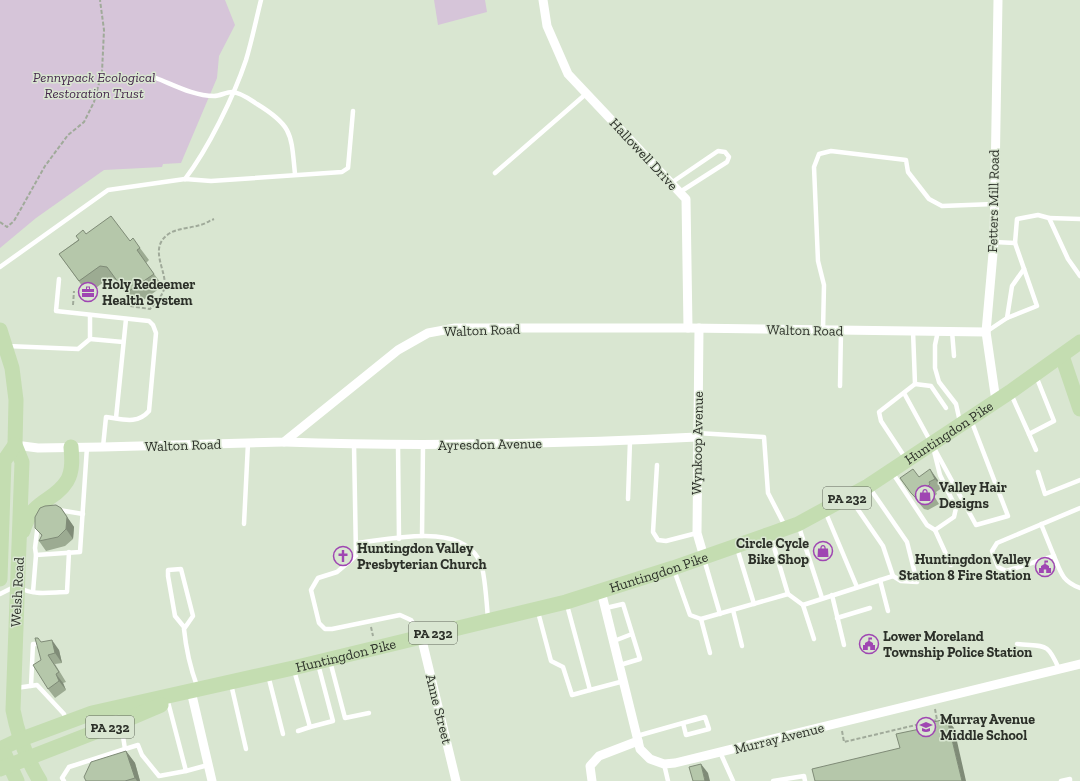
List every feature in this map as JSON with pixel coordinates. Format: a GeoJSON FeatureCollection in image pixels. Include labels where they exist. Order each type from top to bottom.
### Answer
{"type":"FeatureCollection","features":[{"type":"Feature","properties":{"kind":"main road","name":"Welsh Road"},"geometry":{"type":"LineString","coordinates":[[0,330],[12,368],[16,400],[14,445],[22,462],[13,710],[19,740],[27,759],[40,781]]}},
{"type":"Feature","properties":{"kind":"main road","name":"Huntingdon Pike"},"geometry":{"type":"LineString","coordinates":[[1,745],[19,740],[92,713],[293,668],[566,602],[673,568],[792,526],[825,510],[868,486],[1036,375],[1080,342]]}},
{"type":"Feature","properties":{"kind":"main road"},"geometry":{"type":"LineString","coordinates":[[1062,356],[1080,409]]}},
{"type":"Feature","properties":{"kind":"main road","name":"Welsh Road"},"geometry":{"type":"LineString","coordinates":[[0,579],[4,461],[14,445]]}},
{"type":"Feature","properties":{"kind":"main road"},"geometry":{"type":"LineString","coordinates":[[19,544],[26,520],[32,511],[39,504],[61,489],[68,480],[72,468],[71,447]]}},
{"type":"Feature","properties":{"kind":"main road","name":"Huntingdon Pike"},"geometry":{"type":"LineString","coordinates":[[5,766],[27,759],[121,722],[194,691]]}},
{"type":"Feature","properties":{"kind":"main road"},"geometry":{"type":"LineString","coordinates":[[1,745],[5,766],[17,781]]}},
{"type":"Feature","properties":{"kind":"street","name":"Hallowell Drive"},"geometry":{"type":"LineString","coordinates":[[543,0],[547,26],[568,74],[686,199],[688,328]]}},
{"type":"Feature","properties":{"kind":"street","name":"Fetters Mill Road"},"geometry":{"type":"LineString","coordinates":[[996,401],[986,332],[994,242],[998,0]]}},
{"type":"Feature","properties":{"kind":"street","name":"Walton Road"},"geometry":{"type":"LineString","coordinates":[[14,445],[38,448],[284,442],[398,350],[428,333],[455,328],[699,328],[986,332]]}},
{"type":"Feature","properties":{"kind":"street","name":"Wynkoop Avenue"},"geometry":{"type":"LineString","coordinates":[[699,328],[697,533],[704,557]]}},
{"type":"Feature","properties":{"kind":"street","name":"Ayresdon Avenue"},"geometry":{"type":"LineString","coordinates":[[284,442],[354,445],[423,445],[630,441],[697,435]]}},
{"type":"Feature","properties":{"kind":"street"},"geometry":{"type":"LineString","coordinates":[[602,591],[640,749],[650,759],[664,764]]}},
{"type":"Feature","properties":{"kind":"street","name":"Anne Street"},"geometry":{"type":"LineString","coordinates":[[421,636],[456,781]]}},
{"type":"Feature","properties":{"kind":"street","name":"Murray Avenue"},"geometry":{"type":"LineString","coordinates":[[664,764],[720,752],[1080,664]]}},
{"type":"Feature","properties":{"kind":"street"},"geometry":{"type":"LineString","coordinates":[[194,691],[212,781]]}},
{"type":"Feature","properties":{"kind":"street"},"geometry":{"type":"LineString","coordinates":[[592,781],[590,766],[599,756],[638,738]]}},
{"type":"Feature","properties":{"kind":"lane"},"geometry":{"type":"LineString","coordinates":[[185,179],[199,161],[233,92],[246,60],[261,0]]}},
{"type":"Feature","properties":{"kind":"lane"},"geometry":{"type":"LineString","coordinates":[[156,78],[189,91],[208,95],[214,96],[233,92],[250,99],[273,114],[287,127],[292,144],[295,174]]}},
{"type":"Feature","properties":{"kind":"lane"},"geometry":{"type":"LineString","coordinates":[[495,173],[587,93]]}},
{"type":"Feature","properties":{"kind":"lane"},"geometry":{"type":"LineString","coordinates":[[0,267],[108,190],[185,179],[218,181],[295,174],[342,172],[348,168],[353,112]]}},
{"type":"Feature","properties":{"kind":"lane"},"geometry":{"type":"LineString","coordinates":[[671,183],[718,151],[725,152],[729,157],[727,162],[680,192]]}},
{"type":"Feature","properties":{"kind":"lane"},"geometry":{"type":"LineString","coordinates":[[823,330],[824,285],[818,261],[814,167],[820,154],[831,151],[906,160],[908,172],[929,199],[942,206],[994,204]]}},
{"type":"Feature","properties":{"kind":"lane"},"geometry":{"type":"LineString","coordinates":[[986,332],[1007,318],[1037,306],[1015,243],[1017,219],[1038,215],[1049,218],[1080,219]]}},
{"type":"Feature","properties":{"kind":"lane"},"geometry":{"type":"LineString","coordinates":[[1049,218],[1068,259],[1080,276]]}},
{"type":"Feature","properties":{"kind":"lane"},"geometry":{"type":"LineString","coordinates":[[994,242],[1015,243]]}},
{"type":"Feature","properties":{"kind":"lane"},"geometry":{"type":"LineString","coordinates":[[1007,318],[1012,286],[1024,270]]}},
{"type":"Feature","properties":{"kind":"lane"},"geometry":{"type":"LineString","coordinates":[[60,279],[56,311],[148,322],[153,325],[156,333],[149,411],[144,417],[138,420],[106,417],[103,447]]}},
{"type":"Feature","properties":{"kind":"lane"},"geometry":{"type":"LineString","coordinates":[[90,315],[90,339]]}},
{"type":"Feature","properties":{"kind":"lane"},"geometry":{"type":"LineString","coordinates":[[116,418],[126,319]]}},
{"type":"Feature","properties":{"kind":"lane"},"geometry":{"type":"LineString","coordinates":[[840,386],[841,330]]}},
{"type":"Feature","properties":{"kind":"lane"},"geometry":{"type":"LineString","coordinates":[[914,331],[915,384]]}},
{"type":"Feature","properties":{"kind":"lane"},"geometry":{"type":"LineString","coordinates":[[904,393],[976,525],[1008,516],[966,422],[956,404],[940,382],[935,368],[935,346],[938,331]]}},
{"type":"Feature","properties":{"kind":"lane"},"geometry":{"type":"LineString","coordinates":[[952,331],[954,356]]}},
{"type":"Feature","properties":{"kind":"lane"},"geometry":{"type":"LineString","coordinates":[[6,346],[78,349],[90,339],[123,342]]}},
{"type":"Feature","properties":{"kind":"lane"},"geometry":{"type":"LineString","coordinates":[[1030,434],[1054,421],[1036,375]]}},
{"type":"Feature","properties":{"kind":"lane"},"geometry":{"type":"LineString","coordinates":[[907,460],[881,421],[879,412],[915,384],[932,386],[946,408]]}},
{"type":"Feature","properties":{"kind":"lane"},"geometry":{"type":"LineString","coordinates":[[1010,392],[1036,450]]}},
{"type":"Feature","properties":{"kind":"lane"},"geometry":{"type":"LineString","coordinates":[[697,435],[764,437],[768,493],[792,526],[822,598]]}},
{"type":"Feature","properties":{"kind":"lane"},"geometry":{"type":"LineString","coordinates":[[628,499],[630,441]]}},
{"type":"Feature","properties":{"kind":"lane"},"geometry":{"type":"LineString","coordinates":[[244,524],[248,443]]}},
{"type":"Feature","properties":{"kind":"lane"},"geometry":{"type":"LineString","coordinates":[[933,444],[940,475],[956,508],[954,517],[935,530]]}},
{"type":"Feature","properties":{"kind":"lane"},"geometry":{"type":"LineString","coordinates":[[354,445],[356,556],[338,572],[318,578],[311,590],[319,623],[325,629],[332,629],[400,615],[411,620],[421,636]]}},
{"type":"Feature","properties":{"kind":"lane"},"geometry":{"type":"LineString","coordinates":[[398,445],[399,539]]}},
{"type":"Feature","properties":{"kind":"lane"},"geometry":{"type":"LineString","coordinates":[[422,536],[423,445]]}},
{"type":"Feature","properties":{"kind":"lane"},"geometry":{"type":"LineString","coordinates":[[36,555],[80,552],[87,447]]}},
{"type":"Feature","properties":{"kind":"lane"},"geometry":{"type":"LineString","coordinates":[[657,465],[653,532],[658,540],[666,541],[697,533]]}},
{"type":"Feature","properties":{"kind":"lane"},"geometry":{"type":"LineString","coordinates":[[892,470],[927,525],[935,530],[951,565]]}},
{"type":"Feature","properties":{"kind":"lane"},"geometry":{"type":"LineString","coordinates":[[1038,472],[1045,494],[1080,480]]}},
{"type":"Feature","properties":{"kind":"lane"},"geometry":{"type":"LineString","coordinates":[[850,496],[883,546],[893,576],[901,581],[911,583],[917,582],[907,542],[868,486]]}},
{"type":"Feature","properties":{"kind":"lane"},"geometry":{"type":"LineString","coordinates":[[1054,556],[1006,571],[998,567],[992,551],[997,543],[1080,508]]}},
{"type":"Feature","properties":{"kind":"lane"},"geometry":{"type":"LineString","coordinates":[[50,510],[83,514]]}},
{"type":"Feature","properties":{"kind":"lane"},"geometry":{"type":"LineString","coordinates":[[825,510],[857,587]]}},
{"type":"Feature","properties":{"kind":"lane"},"geometry":{"type":"LineString","coordinates":[[33,592],[36,555],[36,528],[41,517]]}},
{"type":"Feature","properties":{"kind":"lane"},"geometry":{"type":"LineString","coordinates":[[1041,524],[1063,579],[1071,585],[1080,588]]}},
{"type":"Feature","properties":{"kind":"lane"},"geometry":{"type":"LineString","coordinates":[[770,534],[788,594],[803,605],[814,639]]}},
{"type":"Feature","properties":{"kind":"lane"},"geometry":{"type":"LineString","coordinates":[[356,543],[436,535],[454,539],[471,550],[482,565],[488,620]]}},
{"type":"Feature","properties":{"kind":"lane"},"geometry":{"type":"LineString","coordinates":[[736,546],[754,604]]}},
{"type":"Feature","properties":{"kind":"lane"},"geometry":{"type":"LineString","coordinates":[[0,594],[17,586],[25,592],[67,592],[69,552]]}},
{"type":"Feature","properties":{"kind":"lane"},"geometry":{"type":"LineString","coordinates":[[704,557],[720,614]]}},
{"type":"Feature","properties":{"kind":"lane"},"geometry":{"type":"LineString","coordinates":[[184,629],[193,616],[181,569],[173,568],[168,570],[168,576],[175,616],[184,629],[194,691]]}},
{"type":"Feature","properties":{"kind":"lane"},"geometry":{"type":"LineString","coordinates":[[673,568],[690,615],[701,619],[788,594]]}},
{"type":"Feature","properties":{"kind":"lane"},"geometry":{"type":"LineString","coordinates":[[803,605],[893,576]]}},
{"type":"Feature","properties":{"kind":"lane"},"geometry":{"type":"LineString","coordinates":[[880,580],[888,611]]}},
{"type":"Feature","properties":{"kind":"lane"},"geometry":{"type":"LineString","coordinates":[[832,595],[844,645]]}},
{"type":"Feature","properties":{"kind":"lane"},"geometry":{"type":"LineString","coordinates":[[566,602],[590,690]]}},
{"type":"Feature","properties":{"kind":"lane"},"geometry":{"type":"LineString","coordinates":[[606,608],[623,604],[640,659],[620,665]]}},
{"type":"Feature","properties":{"kind":"lane"},"geometry":{"type":"LineString","coordinates":[[537,608],[551,661],[563,667],[572,695],[624,681]]}},
{"type":"Feature","properties":{"kind":"lane"},"geometry":{"type":"LineString","coordinates":[[837,618],[870,608]]}},
{"type":"Feature","properties":{"kind":"lane"},"geometry":{"type":"LineString","coordinates":[[733,610],[742,646]]}},
{"type":"Feature","properties":{"kind":"lane"},"geometry":{"type":"LineString","coordinates":[[701,619],[710,653]]}},
{"type":"Feature","properties":{"kind":"lane"},"geometry":{"type":"LineString","coordinates":[[614,640],[632,634]]}},
{"type":"Feature","properties":{"kind":"lane"},"geometry":{"type":"LineString","coordinates":[[31,686],[33,644],[49,644]]}},
{"type":"Feature","properties":{"kind":"lane"},"geometry":{"type":"LineString","coordinates":[[1018,644],[1046,647],[1052,652],[1059,669]]}},
{"type":"Feature","properties":{"kind":"lane"},"geometry":{"type":"LineString","coordinates":[[324,660],[345,718],[369,713]]}},
{"type":"Feature","properties":{"kind":"lane"},"geometry":{"type":"LineString","coordinates":[[298,731],[333,720],[324,660]]}},
{"type":"Feature","properties":{"kind":"lane"},"geometry":{"type":"LineString","coordinates":[[293,668],[310,727]]}},
{"type":"Feature","properties":{"kind":"lane"},"geometry":{"type":"LineString","coordinates":[[267,674],[283,734]]}},
{"type":"Feature","properties":{"kind":"lane"},"geometry":{"type":"LineString","coordinates":[[230,682],[246,749]]}},
{"type":"Feature","properties":{"kind":"lane"},"geometry":{"type":"LineString","coordinates":[[13,688],[37,685],[64,714],[66,722]]}},
{"type":"Feature","properties":{"kind":"lane"},"geometry":{"type":"LineString","coordinates":[[168,702],[186,771]]}},
{"type":"Feature","properties":{"kind":"lane"},"geometry":{"type":"LineString","coordinates":[[638,738],[683,723],[705,717],[709,729],[686,735],[683,723]]}},
{"type":"Feature","properties":{"kind":"lane"},"geometry":{"type":"LineString","coordinates":[[121,722],[125,749]]}},
{"type":"Feature","properties":{"kind":"lane"},"geometry":{"type":"LineString","coordinates":[[64,781],[62,778],[69,767],[138,746],[142,755],[159,776],[208,765]]}},
{"type":"Feature","properties":{"kind":"lane"},"geometry":{"type":"LineString","coordinates":[[720,752],[733,781]]}},
{"type":"Feature","properties":{"kind":"lane"},"geometry":{"type":"LineString","coordinates":[[664,764],[668,781]]}},
{"type":"Feature","properties":{"kind":"lane"},"geometry":{"type":"LineString","coordinates":[[773,781],[804,776],[805,781]]}},
{"type":"Feature","properties":{"kind":"lane"},"geometry":{"type":"LineString","coordinates":[[1061,781],[1070,779],[1070,781]]}},
{"type":"Feature","properties":{"kind":"path"},"geometry":{"type":"LineString","coordinates":[[0,222],[7,228],[14,221],[45,166],[68,135],[84,122],[94,102],[102,72],[104,30],[100,0]]}},
{"type":"Feature","properties":{"kind":"path"},"geometry":{"type":"LineString","coordinates":[[130,306],[150,309],[162,294],[164,289],[164,279],[159,264],[159,253],[161,244],[166,236],[172,232],[200,225],[214,219]]}},
{"type":"Feature","properties":{"kind":"path"},"geometry":{"type":"LineString","coordinates":[[72,313],[74,291]]}},
{"type":"Feature","properties":{"kind":"path"},"geometry":{"type":"LineString","coordinates":[[935,708],[939,726]]}},
{"type":"Feature","properties":{"kind":"path"},"geometry":{"type":"LineString","coordinates":[[842,731],[844,742],[938,720]]}},
{"type":"Feature","properties":{"kind":"green space","name":"Pennypack Ecological Restoration Trust"},"geometry":{"type":"Polygon","coordinates":[[[0,0],[225,0],[235,25],[219,56],[217,78],[181,163],[163,164],[162,167],[104,170],[36,218],[0,248],[0,0]]]}},
{"type":"Feature","properties":{"kind":"green space"},"geometry":{"type":"Polygon","coordinates":[[[434,0],[485,0],[487,12],[438,25],[434,0]]]}},
{"type":"Feature","properties":{"kind":"building"},"geometry":{"type":"Polygon","coordinates":[[[111,216],[130,241],[133,238],[140,248],[137,250],[154,274],[126,293],[107,267],[100,266],[79,281],[59,254],[79,240],[76,236],[83,230],[86,234],[111,216]]]}},
{"type":"Feature","properties":{"kind":"building"},"geometry":{"type":"Polygon","coordinates":[[[913,469],[919,477],[930,469],[935,479],[929,482],[930,484],[927,487],[932,494],[922,500],[917,499],[911,493],[900,478],[913,469]]]}},
{"type":"Feature","properties":{"kind":"building"},"geometry":{"type":"Polygon","coordinates":[[[56,505],[61,508],[67,517],[66,529],[58,537],[39,541],[42,535],[35,528],[35,517],[40,508],[56,505]]]}},
{"type":"Feature","properties":{"kind":"building"},"geometry":{"type":"Polygon","coordinates":[[[35,638],[38,638],[41,642],[52,640],[55,653],[48,655],[59,672],[56,674],[59,681],[48,689],[33,665],[41,660],[35,638]]]}},
{"type":"Feature","properties":{"kind":"building"},"geometry":{"type":"Polygon","coordinates":[[[947,719],[962,781],[815,781],[812,769],[900,748],[896,734],[920,729],[919,725],[947,719]]]}},
{"type":"Feature","properties":{"kind":"building"},"geometry":{"type":"Polygon","coordinates":[[[126,751],[135,778],[125,781],[86,781],[84,777],[91,762],[126,751]]]}},
{"type":"Feature","properties":{"kind":"building"},"geometry":{"type":"Polygon","coordinates":[[[701,764],[705,781],[693,781],[689,767],[701,764]]]}},
{"type":"Feature","properties":{"kind":"place","name":"Holy Redeemer Health System"},"geometry":{"type":"Point","coordinates":[88,292]}},
{"type":"Feature","properties":{"kind":"place","name":"Valley Hair Designs"},"geometry":{"type":"Point","coordinates":[925,495]}},
{"type":"Feature","properties":{"kind":"place","name":"Circle Cycle Bike Shop"},"geometry":{"type":"Point","coordinates":[823,551]}},
{"type":"Feature","properties":{"kind":"place","name":"Huntingdon Valley Presbyterian Church"},"geometry":{"type":"Point","coordinates":[343,556]}},
{"type":"Feature","properties":{"kind":"place","name":"Huntingdon Valley Station 8 Fire Station"},"geometry":{"type":"Point","coordinates":[1045,567]}},
{"type":"Feature","properties":{"kind":"place","name":"Lower Moreland Township Police Station"},"geometry":{"type":"Point","coordinates":[869,644]}},
{"type":"Feature","properties":{"kind":"place","name":"Murray Avenue Middle School"},"geometry":{"type":"Point","coordinates":[926,727]}}]}
